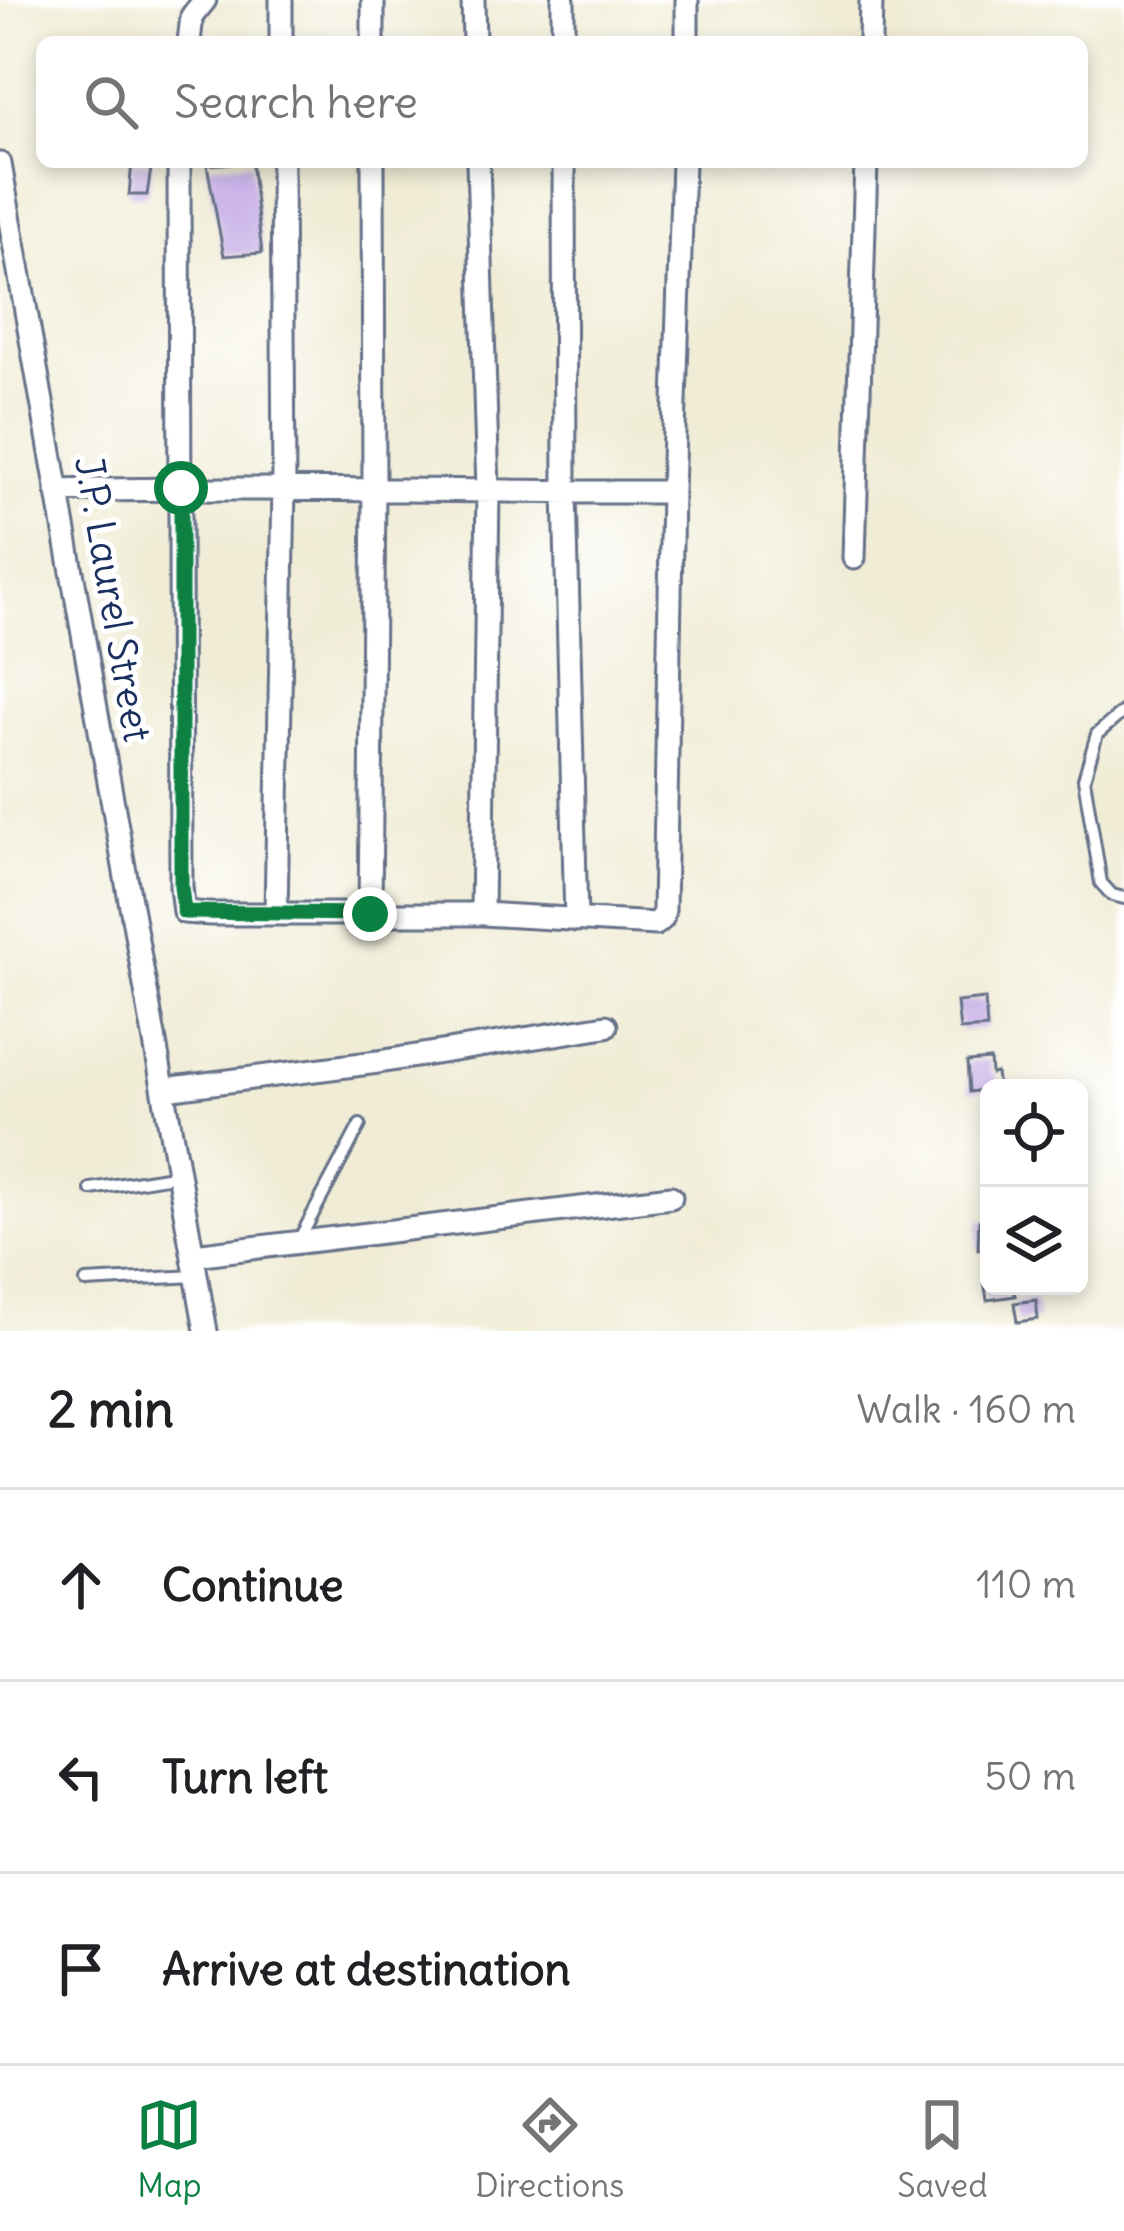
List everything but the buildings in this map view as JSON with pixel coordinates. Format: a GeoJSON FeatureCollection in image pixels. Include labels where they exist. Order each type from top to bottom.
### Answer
{"type":"FeatureCollection","features":[{"type":"Feature","properties":{"kind":"street"},"geometry":{"type":"LineString","coordinates":[[190,36],[192,16],[205,0]]}},
{"type":"Feature","properties":{"kind":"street"},"geometry":{"type":"LineString","coordinates":[[281,0],[281,36]]}},
{"type":"Feature","properties":{"kind":"street"},"geometry":{"type":"LineString","coordinates":[[373,0],[373,36]]}},
{"type":"Feature","properties":{"kind":"street"},"geometry":{"type":"LineString","coordinates":[[473,0],[474,36]]}},
{"type":"Feature","properties":{"kind":"street"},"geometry":{"type":"LineString","coordinates":[[563,0],[563,36]]}},
{"type":"Feature","properties":{"kind":"street"},"geometry":{"type":"LineString","coordinates":[[687,0],[688,36]]}},
{"type":"Feature","properties":{"kind":"street"},"geometry":{"type":"LineString","coordinates":[[870,36],[871,0]]}},
{"type":"Feature","properties":{"kind":"street","name":"J.P. Laurel Street"},"geometry":{"type":"LineString","coordinates":[[0,164],[206,1331]]}},
{"type":"Feature","properties":{"kind":"street"},"geometry":{"type":"LineString","coordinates":[[179,168],[184,912],[482,914],[656,924],[662,920],[683,168]]}},
{"type":"Feature","properties":{"kind":"street"},"geometry":{"type":"LineString","coordinates":[[276,912],[284,487],[282,168]]}},
{"type":"Feature","properties":{"kind":"street"},"geometry":{"type":"LineString","coordinates":[[370,914],[373,168]]}},
{"type":"Feature","properties":{"kind":"street"},"geometry":{"type":"LineString","coordinates":[[478,168],[488,491],[482,914]]}},
{"type":"Feature","properties":{"kind":"street"},"geometry":{"type":"LineString","coordinates":[[564,168],[576,920]]}},
{"type":"Feature","properties":{"kind":"street"},"geometry":{"type":"LineString","coordinates":[[854,558],[866,168]]}},
{"type":"Feature","properties":{"kind":"street"},"geometry":{"type":"LineString","coordinates":[[57,491],[284,487],[672,492]]}},
{"type":"Feature","properties":{"kind":"street"},"geometry":{"type":"LineString","coordinates":[[164,1089],[606,1026]]}},
{"type":"Feature","properties":{"kind":"street"},"geometry":{"type":"LineString","coordinates":[[194,1265],[297,1243],[671,1197]]}},
{"type":"Feature","properties":{"kind":"lane"},"geometry":{"type":"LineString","coordinates":[[1124,711],[1097,734],[1084,778],[1102,883],[1112,895],[1124,898]]}},
{"type":"Feature","properties":{"kind":"lane"},"geometry":{"type":"LineString","coordinates":[[297,1243],[360,1125]]}},
{"type":"Feature","properties":{"kind":"lane"},"geometry":{"type":"LineString","coordinates":[[91,1189],[178,1175]]}},
{"type":"Feature","properties":{"kind":"lane"},"geometry":{"type":"LineString","coordinates":[[86,1282],[194,1265]]}},
{"type":"Feature","properties":{"kind":"route"},"geometry":{"type":"LineString","coordinates":[[181,488],[184,912],[370,914]]}}]}
